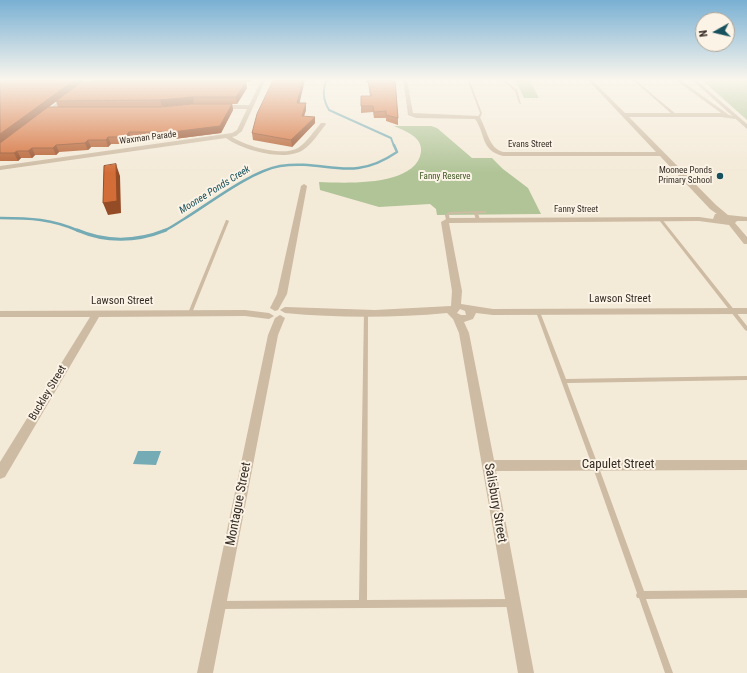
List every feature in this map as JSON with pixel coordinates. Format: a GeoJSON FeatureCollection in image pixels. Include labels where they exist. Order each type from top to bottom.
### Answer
{"type":"FeatureCollection","features":[{"type":"Feature","properties":{"kind":"street"},"geometry":{"type":"LineString","coordinates":[[38,120],[50,110]]}},
{"type":"Feature","properties":{"kind":"street"},"geometry":{"type":"LineString","coordinates":[[228,137],[239,131],[248,110]]}},
{"type":"Feature","properties":{"kind":"street"},"geometry":{"type":"LineString","coordinates":[[409,110],[411,115],[479,117]]}},
{"type":"Feature","properties":{"kind":"street"},"geometry":{"type":"LineString","coordinates":[[620,110],[747,242]]}},
{"type":"Feature","properties":{"kind":"street"},"geometry":{"type":"LineString","coordinates":[[724,110],[747,127]]}},
{"type":"Feature","properties":{"kind":"street"},"geometry":{"type":"LineString","coordinates":[[726,110],[732,116]]}},
{"type":"Feature","properties":{"kind":"street"},"geometry":{"type":"LineString","coordinates":[[625,115],[732,116]]}},
{"type":"Feature","properties":{"kind":"street","name":"Evans Street"},"geometry":{"type":"LineString","coordinates":[[479,117],[490,148],[494,153],[662,154]]}},
{"type":"Feature","properties":{"kind":"street"},"geometry":{"type":"LineString","coordinates":[[228,137],[265,151],[291,152],[301,148],[323,124]]}},
{"type":"Feature","properties":{"kind":"street","name":"Waxman Parade"},"geometry":{"type":"LineString","coordinates":[[0,168],[228,137]]}},
{"type":"Feature","properties":{"kind":"street"},"geometry":{"type":"LineString","coordinates":[[277,313],[304,186]]}},
{"type":"Feature","properties":{"kind":"street","name":"Fanny Street"},"geometry":{"type":"LineString","coordinates":[[461,312],[445,222],[451,220],[477,216],[725,220],[747,219]]}},
{"type":"Feature","properties":{"kind":"street","name":"Lawson Street"},"geometry":{"type":"LineString","coordinates":[[0,314],[747,311]]}},
{"type":"Feature","properties":{"kind":"street","name":"Salisbury Street"},"geometry":{"type":"LineString","coordinates":[[461,312],[526,673]]}},
{"type":"Feature","properties":{"kind":"street","name":"Montague Street"},"geometry":{"type":"LineString","coordinates":[[205,673],[277,313]]}},
{"type":"Feature","properties":{"kind":"street","name":"Buckley Street"},"geometry":{"type":"LineString","coordinates":[[0,473],[96,314]]}},
{"type":"Feature","properties":{"kind":"street","name":"Capulet Street"},"geometry":{"type":"LineString","coordinates":[[488,466],[747,465]]}},
{"type":"Feature","properties":{"kind":"lane"},"geometry":{"type":"LineString","coordinates":[[479,117],[481,113],[480,110]]}},
{"type":"Feature","properties":{"kind":"lane"},"geometry":{"type":"LineString","coordinates":[[670,110],[675,115]]}},
{"type":"Feature","properties":{"kind":"lane"},"geometry":{"type":"LineString","coordinates":[[477,216],[485,212]]}},
{"type":"Feature","properties":{"kind":"lane"},"geometry":{"type":"LineString","coordinates":[[660,219],[747,329]]}},
{"type":"Feature","properties":{"kind":"lane"},"geometry":{"type":"LineString","coordinates":[[190,313],[227,221]]}},
{"type":"Feature","properties":{"kind":"lane"},"geometry":{"type":"LineString","coordinates":[[538,312],[564,380],[669,673]]}},
{"type":"Feature","properties":{"kind":"lane"},"geometry":{"type":"LineString","coordinates":[[363,604],[366,313]]}},
{"type":"Feature","properties":{"kind":"lane"},"geometry":{"type":"LineString","coordinates":[[564,380],[747,378]]}},
{"type":"Feature","properties":{"kind":"lane"},"geometry":{"type":"LineString","coordinates":[[640,595],[747,594]]}},
{"type":"Feature","properties":{"kind":"lane"},"geometry":{"type":"LineString","coordinates":[[218,605],[513,603]]}},
{"type":"Feature","properties":{"kind":"green space"},"geometry":{"type":"Polygon","coordinates":[[[736,110],[747,110],[747,120],[736,110]]]}},
{"type":"Feature","properties":{"kind":"green space","name":"Fanny Reserve"},"geometry":{"type":"Polygon","coordinates":[[[394,126],[431,126],[437,128],[472,158],[492,158],[503,169],[528,188],[541,214],[437,215],[436,209],[430,204],[379,207],[320,190],[319,182],[361,182],[393,177],[407,172],[416,163],[421,152],[421,147],[416,138],[394,126]]]}},
{"type":"Feature","properties":{"kind":"water"},"geometry":{"type":"Polygon","coordinates":[[[138,451],[161,451],[156,465],[133,464],[138,451]]]}},
{"type":"Feature","properties":{"kind":"building"},"geometry":{"type":"Polygon","coordinates":[[[0,110],[33,110],[0,134],[0,110]]]}},
{"type":"Feature","properties":{"kind":"building"},"geometry":{"type":"Polygon","coordinates":[[[43,110],[229,110],[220,126],[172,132],[129,132],[125,137],[108,137],[106,140],[88,140],[85,143],[56,145],[53,148],[32,148],[28,151],[17,151],[14,153],[0,153],[0,143],[43,110]]]}},
{"type":"Feature","properties":{"kind":"building"},"geometry":{"type":"Polygon","coordinates":[[[259,110],[304,110],[302,116],[315,117],[291,140],[252,133],[259,110]]]}},
{"type":"Feature","properties":{"kind":"building"},"geometry":{"type":"Polygon","coordinates":[[[374,110],[397,110],[398,118],[386,115],[386,111],[374,112],[374,110]]]}},
{"type":"Feature","properties":{"kind":"building"},"geometry":{"type":"Polygon","coordinates":[[[116,164],[117,201],[103,203],[104,166],[116,164]]]}},
{"type":"Feature","properties":{"kind":"waterway","name":"Moonee Ponds Creek"},"geometry":{"type":"LineString","coordinates":[[330,110],[391,138],[394,146]]}},
{"type":"Feature","properties":{"kind":"waterway","name":"Moonee Ponds Creek"},"geometry":{"type":"LineString","coordinates":[[163,231],[231,188],[256,174],[269,169],[280,166],[297,165],[352,169],[366,167],[380,162],[397,152],[394,145]]}},
{"type":"Feature","properties":{"kind":"waterway","name":"Moonee Ponds Creek"},"geometry":{"type":"LineString","coordinates":[[0,218],[41,220],[79,231]]}},
{"type":"Feature","properties":{"kind":"waterway","name":"Moonee Ponds Creek"},"geometry":{"type":"LineString","coordinates":[[77,230],[110,239],[133,239],[166,230]]}},
{"type":"Feature","properties":{"kind":"place","name":"Moonee Ponds Primary School"},"geometry":{"type":"Point","coordinates":[720,176]}}]}
